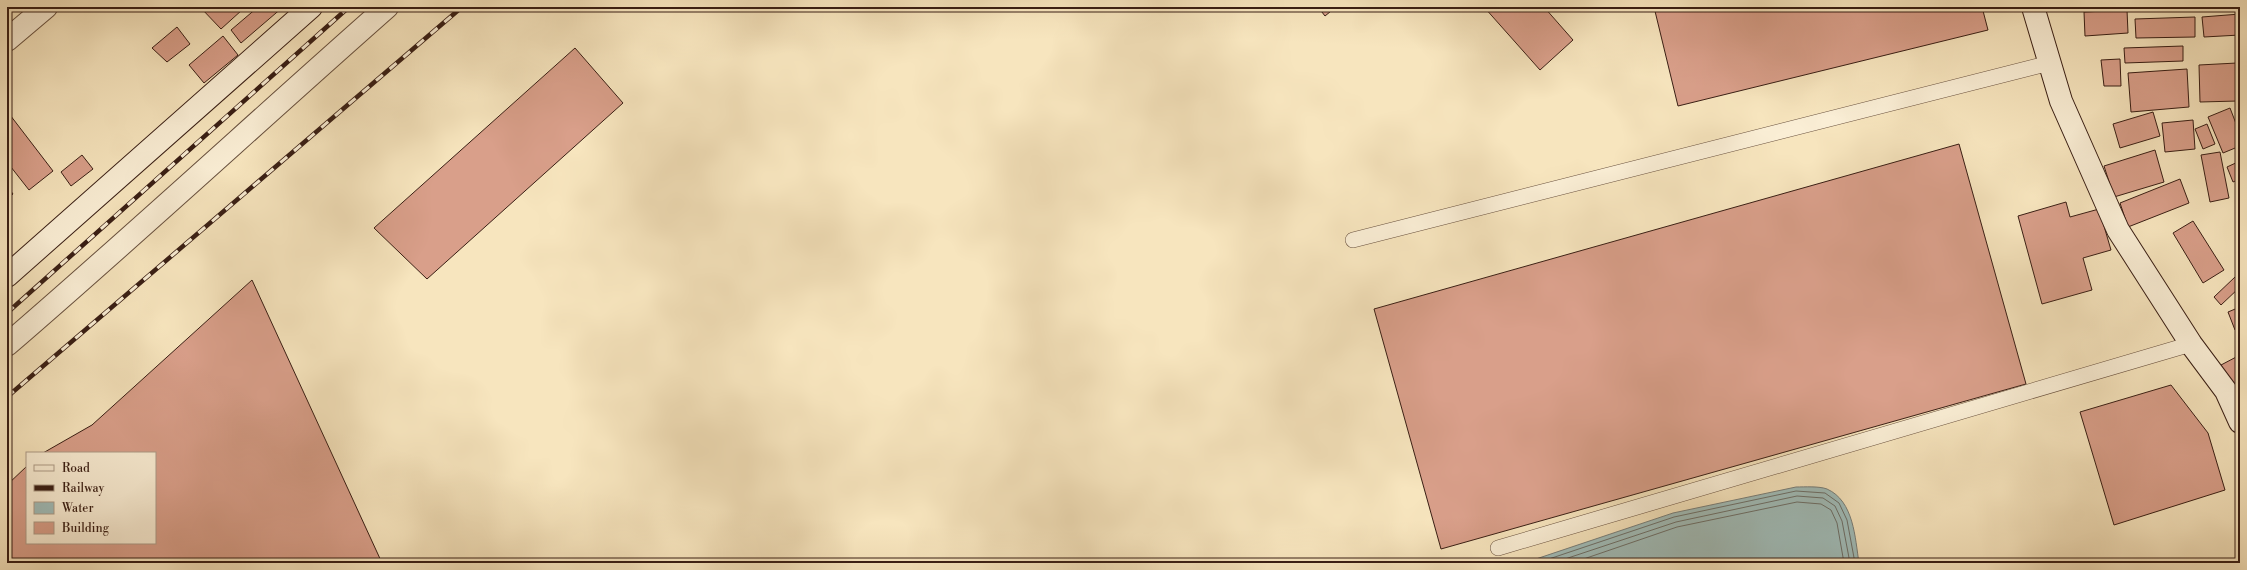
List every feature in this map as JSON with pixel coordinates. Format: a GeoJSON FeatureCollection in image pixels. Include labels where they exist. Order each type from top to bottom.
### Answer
{"type":"FeatureCollection","features":[{"type":"Feature","properties":{"kind":"street"},"geometry":{"type":"LineString","coordinates":[[7,40],[46,7]]}},
{"type":"Feature","properties":{"kind":"street"},"geometry":{"type":"LineString","coordinates":[[7,276],[311,7]]}},
{"type":"Feature","properties":{"kind":"street"},"geometry":{"type":"LineString","coordinates":[[7,345],[137,233],[203,170],[387,7]]}},
{"type":"Feature","properties":{"kind":"street"},"geometry":{"type":"LineString","coordinates":[[2033,7],[2061,101],[2118,230],[2191,344],[2226,391],[2240,422]]}},
{"type":"Feature","properties":{"kind":"lane"},"geometry":{"type":"LineString","coordinates":[[1353,240],[2050,63]]}},
{"type":"Feature","properties":{"kind":"lane"},"geometry":{"type":"LineString","coordinates":[[1498,548],[2191,344]]}},
{"type":"Feature","properties":{"kind":"water"},"geometry":{"type":"Polygon","coordinates":[[[1796,487],[1824,488],[1836,495],[1843,502],[1852,521],[1859,563],[1524,563],[1673,513],[1796,487]]]}},
{"type":"Feature","properties":{"kind":"building"},"geometry":{"type":"Polygon","coordinates":[[[200,7],[239,7],[242,10],[221,29],[200,7]]]}},
{"type":"Feature","properties":{"kind":"building"},"geometry":{"type":"Polygon","coordinates":[[[258,7],[283,7],[241,43],[231,30],[258,7]]]}},
{"type":"Feature","properties":{"kind":"building"},"geometry":{"type":"Polygon","coordinates":[[[1318,7],[1336,7],[1325,16],[1318,7]]]}},
{"type":"Feature","properties":{"kind":"building"},"geometry":{"type":"Polygon","coordinates":[[[1484,7],[1544,7],[1573,40],[1540,70],[1484,7]]]}},
{"type":"Feature","properties":{"kind":"building"},"geometry":{"type":"Polygon","coordinates":[[[1654,7],[1982,7],[1988,30],[1678,106],[1654,7]]]}},
{"type":"Feature","properties":{"kind":"building"},"geometry":{"type":"Polygon","coordinates":[[[2127,10],[2128,33],[2085,36],[2084,12],[2127,10]]]}},
{"type":"Feature","properties":{"kind":"building"},"geometry":{"type":"Polygon","coordinates":[[[2240,14],[2240,35],[2204,37],[2202,17],[2240,14]]]}},
{"type":"Feature","properties":{"kind":"building"},"geometry":{"type":"Polygon","coordinates":[[[2195,17],[2195,37],[2136,38],[2135,19],[2195,17]]]}},
{"type":"Feature","properties":{"kind":"building"},"geometry":{"type":"Polygon","coordinates":[[[177,27],[190,44],[167,62],[152,48],[177,27]]]}},
{"type":"Feature","properties":{"kind":"building"},"geometry":{"type":"Polygon","coordinates":[[[223,36],[238,55],[204,83],[189,65],[223,36]]]}},
{"type":"Feature","properties":{"kind":"building"},"geometry":{"type":"Polygon","coordinates":[[[2183,46],[2183,61],[2125,63],[2124,48],[2183,46]]]}},
{"type":"Feature","properties":{"kind":"building"},"geometry":{"type":"Polygon","coordinates":[[[575,48],[623,103],[427,279],[374,228],[575,48]]]}},
{"type":"Feature","properties":{"kind":"building"},"geometry":{"type":"Polygon","coordinates":[[[2120,59],[2121,86],[2104,86],[2101,60],[2120,59]]]}},
{"type":"Feature","properties":{"kind":"building"},"geometry":{"type":"Polygon","coordinates":[[[2237,63],[2238,101],[2200,102],[2199,65],[2237,63]]]}},
{"type":"Feature","properties":{"kind":"building"},"geometry":{"type":"Polygon","coordinates":[[[2187,69],[2189,107],[2131,112],[2128,73],[2187,69]]]}},
{"type":"Feature","properties":{"kind":"building"},"geometry":{"type":"Polygon","coordinates":[[[2230,108],[2240,134],[2240,146],[2223,153],[2208,117],[2230,108]]]}},
{"type":"Feature","properties":{"kind":"building"},"geometry":{"type":"Polygon","coordinates":[[[7,111],[53,171],[29,190],[7,162],[7,111]]]}},
{"type":"Feature","properties":{"kind":"building"},"geometry":{"type":"Polygon","coordinates":[[[2153,112],[2160,136],[2120,148],[2113,124],[2153,112]]]}},
{"type":"Feature","properties":{"kind":"building"},"geometry":{"type":"Polygon","coordinates":[[[2193,120],[2195,149],[2165,152],[2162,123],[2193,120]]]}},
{"type":"Feature","properties":{"kind":"building"},"geometry":{"type":"Polygon","coordinates":[[[2207,124],[2215,144],[2203,149],[2195,129],[2207,124]]]}},
{"type":"Feature","properties":{"kind":"building"},"geometry":{"type":"Polygon","coordinates":[[[1959,144],[2026,384],[1441,549],[1374,309],[1959,144]]]}},
{"type":"Feature","properties":{"kind":"building"},"geometry":{"type":"Polygon","coordinates":[[[2155,150],[2164,182],[2114,197],[2104,166],[2155,150]]]}},
{"type":"Feature","properties":{"kind":"building"},"geometry":{"type":"Polygon","coordinates":[[[2220,152],[2229,198],[2210,202],[2201,155],[2220,152]]]}},
{"type":"Feature","properties":{"kind":"building"},"geometry":{"type":"Polygon","coordinates":[[[82,155],[93,169],[71,186],[61,172],[82,155]]]}},
{"type":"Feature","properties":{"kind":"building"},"geometry":{"type":"Polygon","coordinates":[[[2240,161],[2240,179],[2233,182],[2227,167],[2240,161]]]}},
{"type":"Feature","properties":{"kind":"building"},"geometry":{"type":"Polygon","coordinates":[[[2180,179],[2189,203],[2128,227],[2120,203],[2180,179]]]}},
{"type":"Feature","properties":{"kind":"building"},"geometry":{"type":"Polygon","coordinates":[[[7,186],[13,194],[7,199],[7,186]]]}},
{"type":"Feature","properties":{"kind":"building"},"geometry":{"type":"Polygon","coordinates":[[[2066,202],[2070,217],[2099,209],[2111,250],[2083,258],[2092,290],[2042,304],[2018,216],[2066,202]]]}},
{"type":"Feature","properties":{"kind":"building"},"geometry":{"type":"Polygon","coordinates":[[[2193,221],[2224,270],[2203,283],[2173,233],[2193,221]]]}},
{"type":"Feature","properties":{"kind":"building"},"geometry":{"type":"Polygon","coordinates":[[[2235,277],[2240,282],[2240,287],[2221,305],[2214,297],[2235,277]]]}},
{"type":"Feature","properties":{"kind":"building"},"geometry":{"type":"Polygon","coordinates":[[[252,280],[382,563],[7,563],[7,485],[26,467],[26,544],[156,544],[156,452],[45,452],[92,425],[252,280]]]}},
{"type":"Feature","properties":{"kind":"building"},"geometry":{"type":"Polygon","coordinates":[[[2240,307],[2240,328],[2235,330],[2228,312],[2240,307]]]}},
{"type":"Feature","properties":{"kind":"building"},"geometry":{"type":"Polygon","coordinates":[[[2240,355],[2240,404],[2221,365],[2240,355]]]}},
{"type":"Feature","properties":{"kind":"building"},"geometry":{"type":"Polygon","coordinates":[[[2171,385],[2208,433],[2225,490],[2114,525],[2080,412],[2171,385]]]}},
{"type":"Feature","properties":{"kind":"railway"},"geometry":{"type":"LineString","coordinates":[[7,313],[349,7]]}},
{"type":"Feature","properties":{"kind":"railway"},"geometry":{"type":"LineString","coordinates":[[7,397],[462,7]]}}]}
